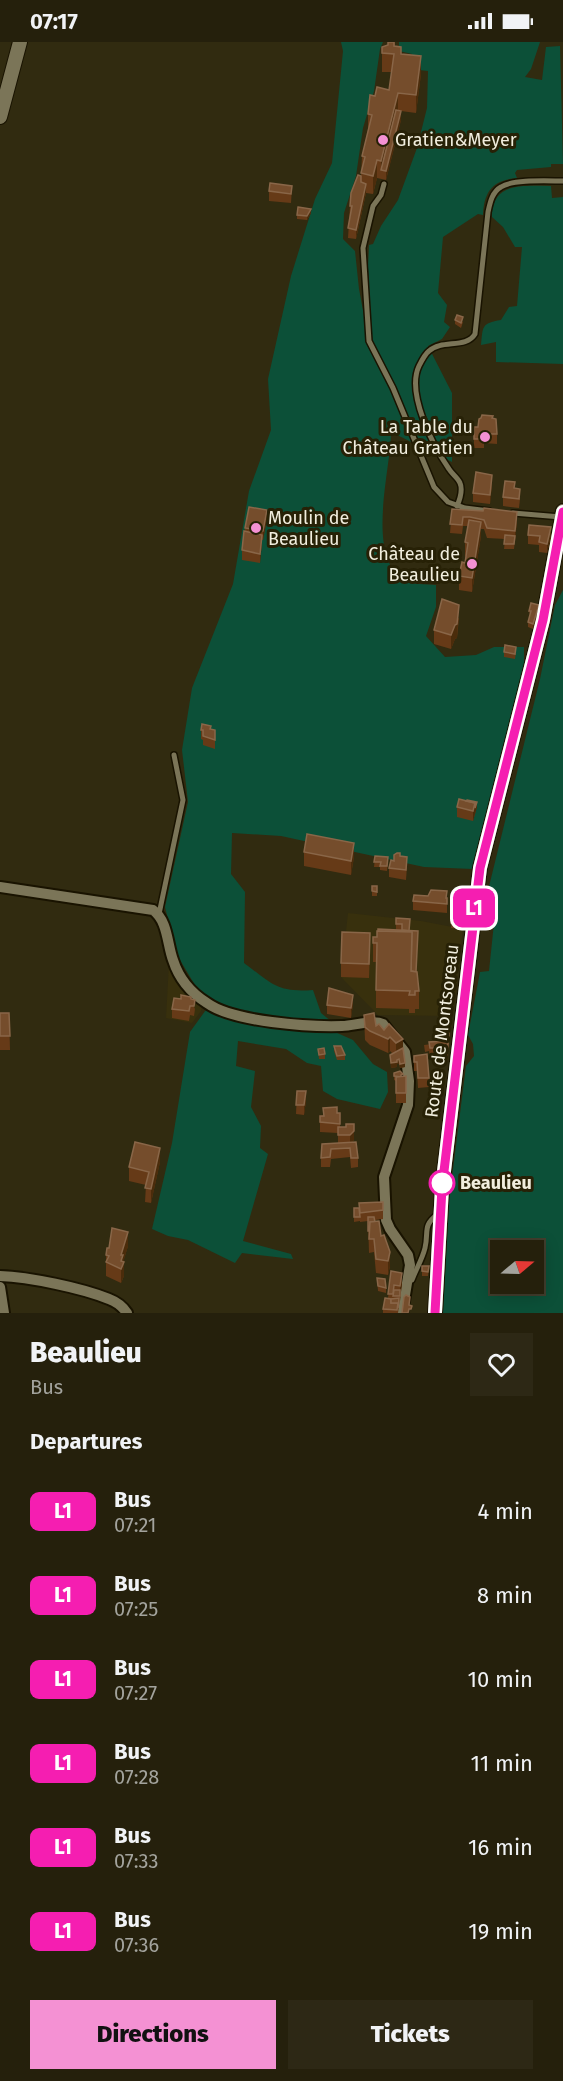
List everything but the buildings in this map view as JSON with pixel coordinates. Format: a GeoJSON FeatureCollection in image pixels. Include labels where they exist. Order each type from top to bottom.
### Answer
{"type":"FeatureCollection","features":[{"type":"Feature","properties":{"kind":"main road"},"geometry":{"type":"LineString","coordinates":[[0,117],[20,42]]}},
{"type":"Feature","properties":{"kind":"main road","name":"Route de Montsoreau"},"geometry":{"type":"LineString","coordinates":[[435,1313],[440,1213],[480,868],[543,620],[563,514]]}},
{"type":"Feature","properties":{"kind":"street"},"geometry":{"type":"LineString","coordinates":[[0,887],[147,908],[159,914],[174,963],[183,981],[195,995],[234,1016],[340,1026],[379,1022],[383,1024],[406,1055],[409,1097],[384,1178],[386,1220],[404,1248],[410,1265],[402,1313]]}},
{"type":"Feature","properties":{"kind":"street"},"geometry":{"type":"LineString","coordinates":[[0,1276],[50,1283],[111,1299],[127,1313]]}},
{"type":"Feature","properties":{"kind":"street"},"geometry":{"type":"LineString","coordinates":[[0,1287],[4,1313]]}},
{"type":"Feature","properties":{"kind":"lane"},"geometry":{"type":"LineString","coordinates":[[457,506],[461,496],[461,484],[449,469],[429,433],[416,392],[416,376],[429,351],[438,346],[468,341],[475,334],[488,212],[493,195],[499,187],[510,183],[563,181]]}},
{"type":"Feature","properties":{"kind":"lane"},"geometry":{"type":"LineString","coordinates":[[384,184],[381,195],[373,206],[363,248],[369,341],[393,388],[434,487],[448,502],[457,506],[495,511]]}},
{"type":"Feature","properties":{"kind":"lane"},"geometry":{"type":"LineString","coordinates":[[506,512],[563,514]]}},
{"type":"Feature","properties":{"kind":"lane"},"geometry":{"type":"LineString","coordinates":[[159,914],[183,800],[174,755]]}},
{"type":"Feature","properties":{"kind":"lane"},"geometry":{"type":"LineString","coordinates":[[405,1294],[410,1291],[416,1269],[426,1247],[426,1228],[429,1220],[440,1213]]}},
{"type":"Feature","properties":{"kind":"shaded area"},"geometry":{"type":"Polygon","coordinates":[[[348,913],[421,921],[463,929],[453,1016],[378,1015],[341,977],[348,913]]]}},
{"type":"Feature","properties":{"kind":"shaded area"},"geometry":{"type":"Polygon","coordinates":[[[169,963],[202,1004],[201,1011],[192,1023],[166,1018],[169,963]]]}},
{"type":"Feature","properties":{"kind":"green space"},"geometry":{"type":"Polygon","coordinates":[[[341,42],[383,42],[374,91],[363,128],[356,176],[344,213],[343,239],[355,251],[367,332],[371,332],[369,245],[373,244],[381,226],[398,200],[417,148],[427,108],[428,71],[410,69],[412,54],[399,51],[399,42],[540,42],[531,69],[525,77],[542,80],[546,47],[560,46],[563,164],[517,170],[515,173],[517,178],[502,181],[491,188],[485,199],[483,215],[478,214],[443,237],[438,293],[447,305],[444,322],[450,327],[442,339],[428,346],[452,393],[452,462],[391,432],[383,511],[386,552],[392,568],[407,582],[436,585],[436,607],[426,636],[445,657],[476,655],[494,647],[524,647],[524,668],[473,869],[424,867],[281,836],[232,833],[231,874],[245,892],[244,963],[268,981],[282,988],[313,990],[321,1013],[332,1022],[335,1032],[353,1040],[373,1064],[387,1072],[388,1092],[380,1109],[337,1099],[323,1091],[321,1066],[307,1063],[286,1049],[238,1041],[236,1066],[255,1071],[251,1107],[261,1126],[260,1148],[268,1154],[243,1241],[291,1254],[293,1259],[242,1253],[235,1263],[188,1240],[168,1236],[152,1229],[172,1143],[190,1032],[208,1007],[177,955],[165,907],[188,802],[182,750],[192,688],[233,584],[249,491],[271,430],[268,379],[291,276],[315,199],[332,163],[343,51],[341,42]]]}},
{"type":"Feature","properties":{"kind":"green space"},"geometry":{"type":"Polygon","coordinates":[[[551,186],[552,198],[563,197],[563,364],[496,362],[496,342],[481,345],[483,330],[486,324],[501,320],[509,307],[517,306],[522,247],[515,247],[503,227],[492,217],[493,205],[497,197],[511,188],[551,186]]]}},
{"type":"Feature","properties":{"kind":"green space"},"geometry":{"type":"Polygon","coordinates":[[[563,590],[563,1313],[443,1313],[449,1201],[466,1066],[474,1056],[473,1044],[468,1035],[480,972],[489,971],[494,923],[481,919],[540,679],[555,605],[563,590]]]}},
{"type":"Feature","properties":{"kind":"bus line","name":"L1"},"geometry":{"type":"LineString","coordinates":[[435,1313],[442,1188],[480,868],[543,620],[563,512]]}},
{"type":"Feature","properties":{"kind":"place","name":"Gratien&Meyer"},"geometry":{"type":"Point","coordinates":[383,140]}},
{"type":"Feature","properties":{"kind":"place","name":"La Table du Château Gratien"},"geometry":{"type":"Point","coordinates":[485,437]}},
{"type":"Feature","properties":{"kind":"place","name":"Moulin de Beaulieu"},"geometry":{"type":"Point","coordinates":[256,528]}},
{"type":"Feature","properties":{"kind":"place","name":"Château de Beaulieu"},"geometry":{"type":"Point","coordinates":[472,564]}},
{"type":"Feature","properties":{"kind":"place","name":"Beaulieu"},"geometry":{"type":"Point","coordinates":[442,1183]}}]}
